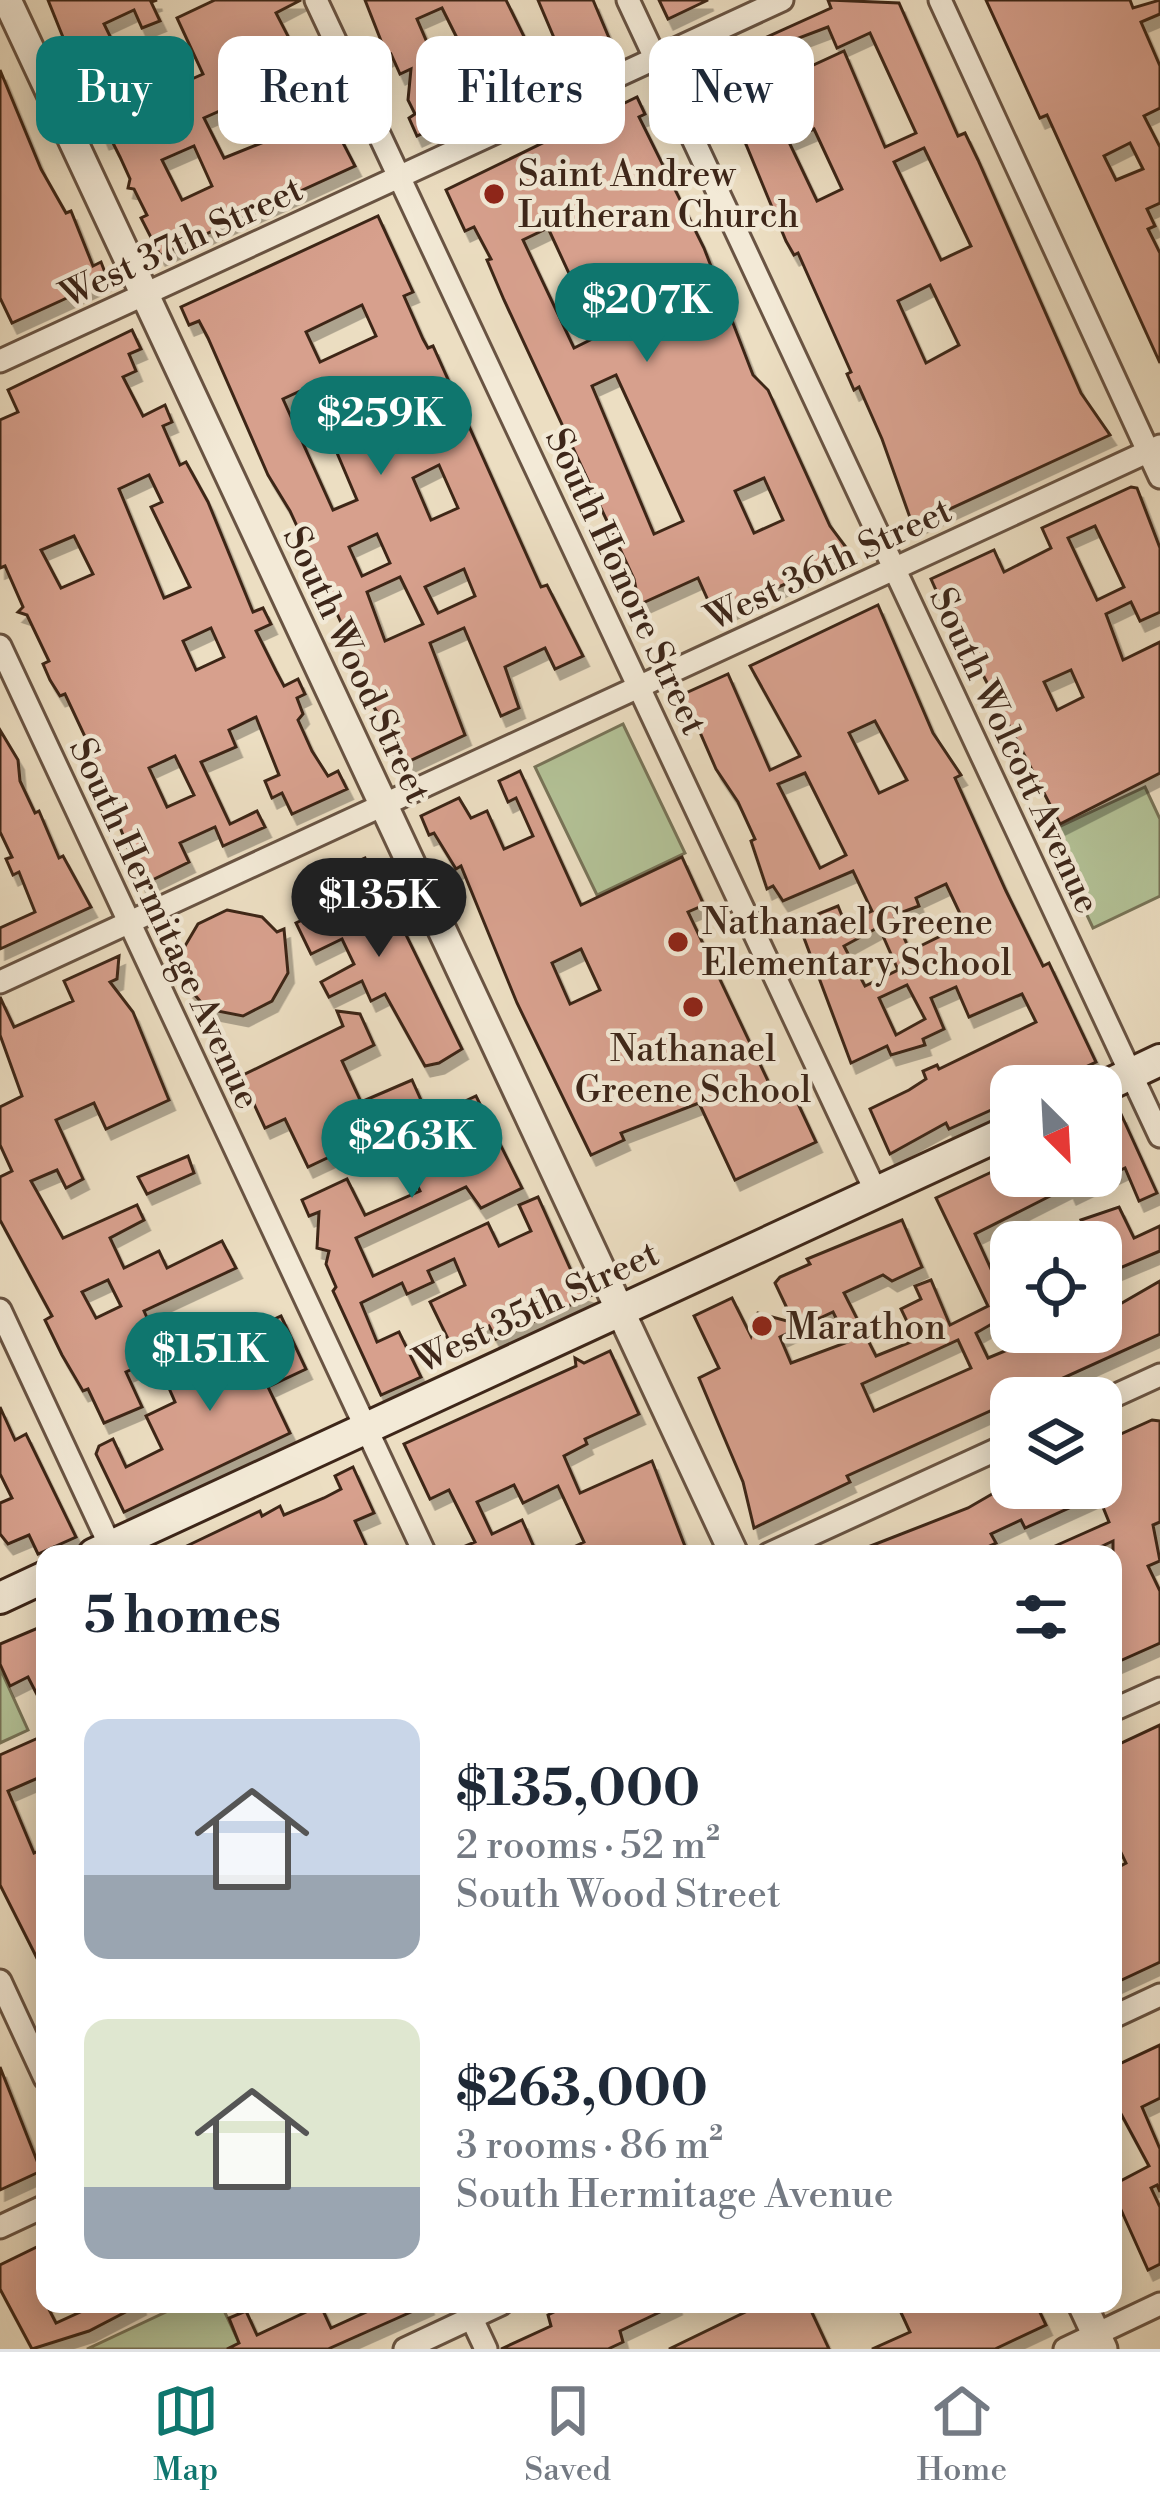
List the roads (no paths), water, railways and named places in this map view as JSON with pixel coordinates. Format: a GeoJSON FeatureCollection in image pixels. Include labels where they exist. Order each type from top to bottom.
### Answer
{"type":"FeatureCollection","features":[{"type":"Feature","properties":{"kind":"main road"},"geometry":{"type":"LineString","coordinates":[[1122,1078],[1160,1060]]}},
{"type":"Feature","properties":{"kind":"main road","name":"West 35th Street"},"geometry":{"type":"LineString","coordinates":[[121,1545],[990,1140]]}},
{"type":"Feature","properties":{"kind":"main road"},"geometry":{"type":"LineString","coordinates":[[0,1598],[36,1581]]}},
{"type":"Feature","properties":{"kind":"street","name":"South Wood Street"},"geometry":{"type":"LineString","coordinates":[[8,0],[730,1545]]}},
{"type":"Feature","properties":{"kind":"street","name":"South Honore Street"},"geometry":{"type":"LineString","coordinates":[[316,0],[876,1192]]}},
{"type":"Feature","properties":{"kind":"street","name":"South Wolcott Avenue"},"geometry":{"type":"LineString","coordinates":[[628,0],[649,45]]}},
{"type":"Feature","properties":{"kind":"street","name":"West 37th Street"},"geometry":{"type":"LineString","coordinates":[[703,36],[782,0]]}},
{"type":"Feature","properties":{"kind":"street"},"geometry":{"type":"LineString","coordinates":[[940,0],[1155,448],[1160,476]]}},
{"type":"Feature","properties":{"kind":"street","name":"West 37th Street"},"geometry":{"type":"LineString","coordinates":[[0,361],[649,61]]}},
{"type":"Feature","properties":{"kind":"street","name":"South Wolcott Avenue"},"geometry":{"type":"LineString","coordinates":[[695,144],[1160,1136]]}},
{"type":"Feature","properties":{"kind":"street","name":"West 36th Street"},"geometry":{"type":"LineString","coordinates":[[0,982],[1155,448]]}},
{"type":"Feature","properties":{"kind":"street","name":"South Hermitage Avenue"},"geometry":{"type":"LineString","coordinates":[[0,646],[421,1545]]}},
{"type":"Feature","properties":{"kind":"street"},"geometry":{"type":"LineString","coordinates":[[0,1310],[103,1545]]}},
{"type":"Feature","properties":{"kind":"street"},"geometry":{"type":"LineString","coordinates":[[1122,1392],[1160,1375]]}},
{"type":"Feature","properties":{"kind":"street"},"geometry":{"type":"LineString","coordinates":[[789,1545],[990,1453]]}},
{"type":"Feature","properties":{"kind":"street"},"geometry":{"type":"LineString","coordinates":[[1122,1706],[1160,1689]]}},
{"type":"Feature","properties":{"kind":"street"},"geometry":{"type":"LineString","coordinates":[[0,1981],[36,2059]]}},
{"type":"Feature","properties":{"kind":"street"},"geometry":{"type":"LineString","coordinates":[[1122,2013],[1160,1995]]}},
{"type":"Feature","properties":{"kind":"street"},"geometry":{"type":"LineString","coordinates":[[0,2227],[36,2210]]}},
{"type":"Feature","properties":{"kind":"street"},"geometry":{"type":"LineString","coordinates":[[1065,2349],[1100,2342],[1160,2304]]}},
{"type":"Feature","properties":{"kind":"street"},"geometry":{"type":"LineString","coordinates":[[405,2349],[465,2313]]}},
{"type":"Feature","properties":{"kind":"street"},"geometry":{"type":"LineString","coordinates":[[469,2313],[486,2349]]}},
{"type":"Feature","properties":{"kind":"street"},"geometry":{"type":"LineString","coordinates":[[1086,2313],[1100,2342]]}},
{"type":"Feature","properties":{"kind":"place","name":"Saint Andrew Lutheran Church"},"geometry":{"type":"Point","coordinates":[494,194]}},
{"type":"Feature","properties":{"kind":"place","name":"Nathanael Greene Elementary School"},"geometry":{"type":"Point","coordinates":[678,942]}},
{"type":"Feature","properties":{"kind":"place","name":"Nathanael Greene School"},"geometry":{"type":"Point","coordinates":[693,1007]}},
{"type":"Feature","properties":{"kind":"place","name":"Marathon"},"geometry":{"type":"Point","coordinates":[762,1326]}}]}
